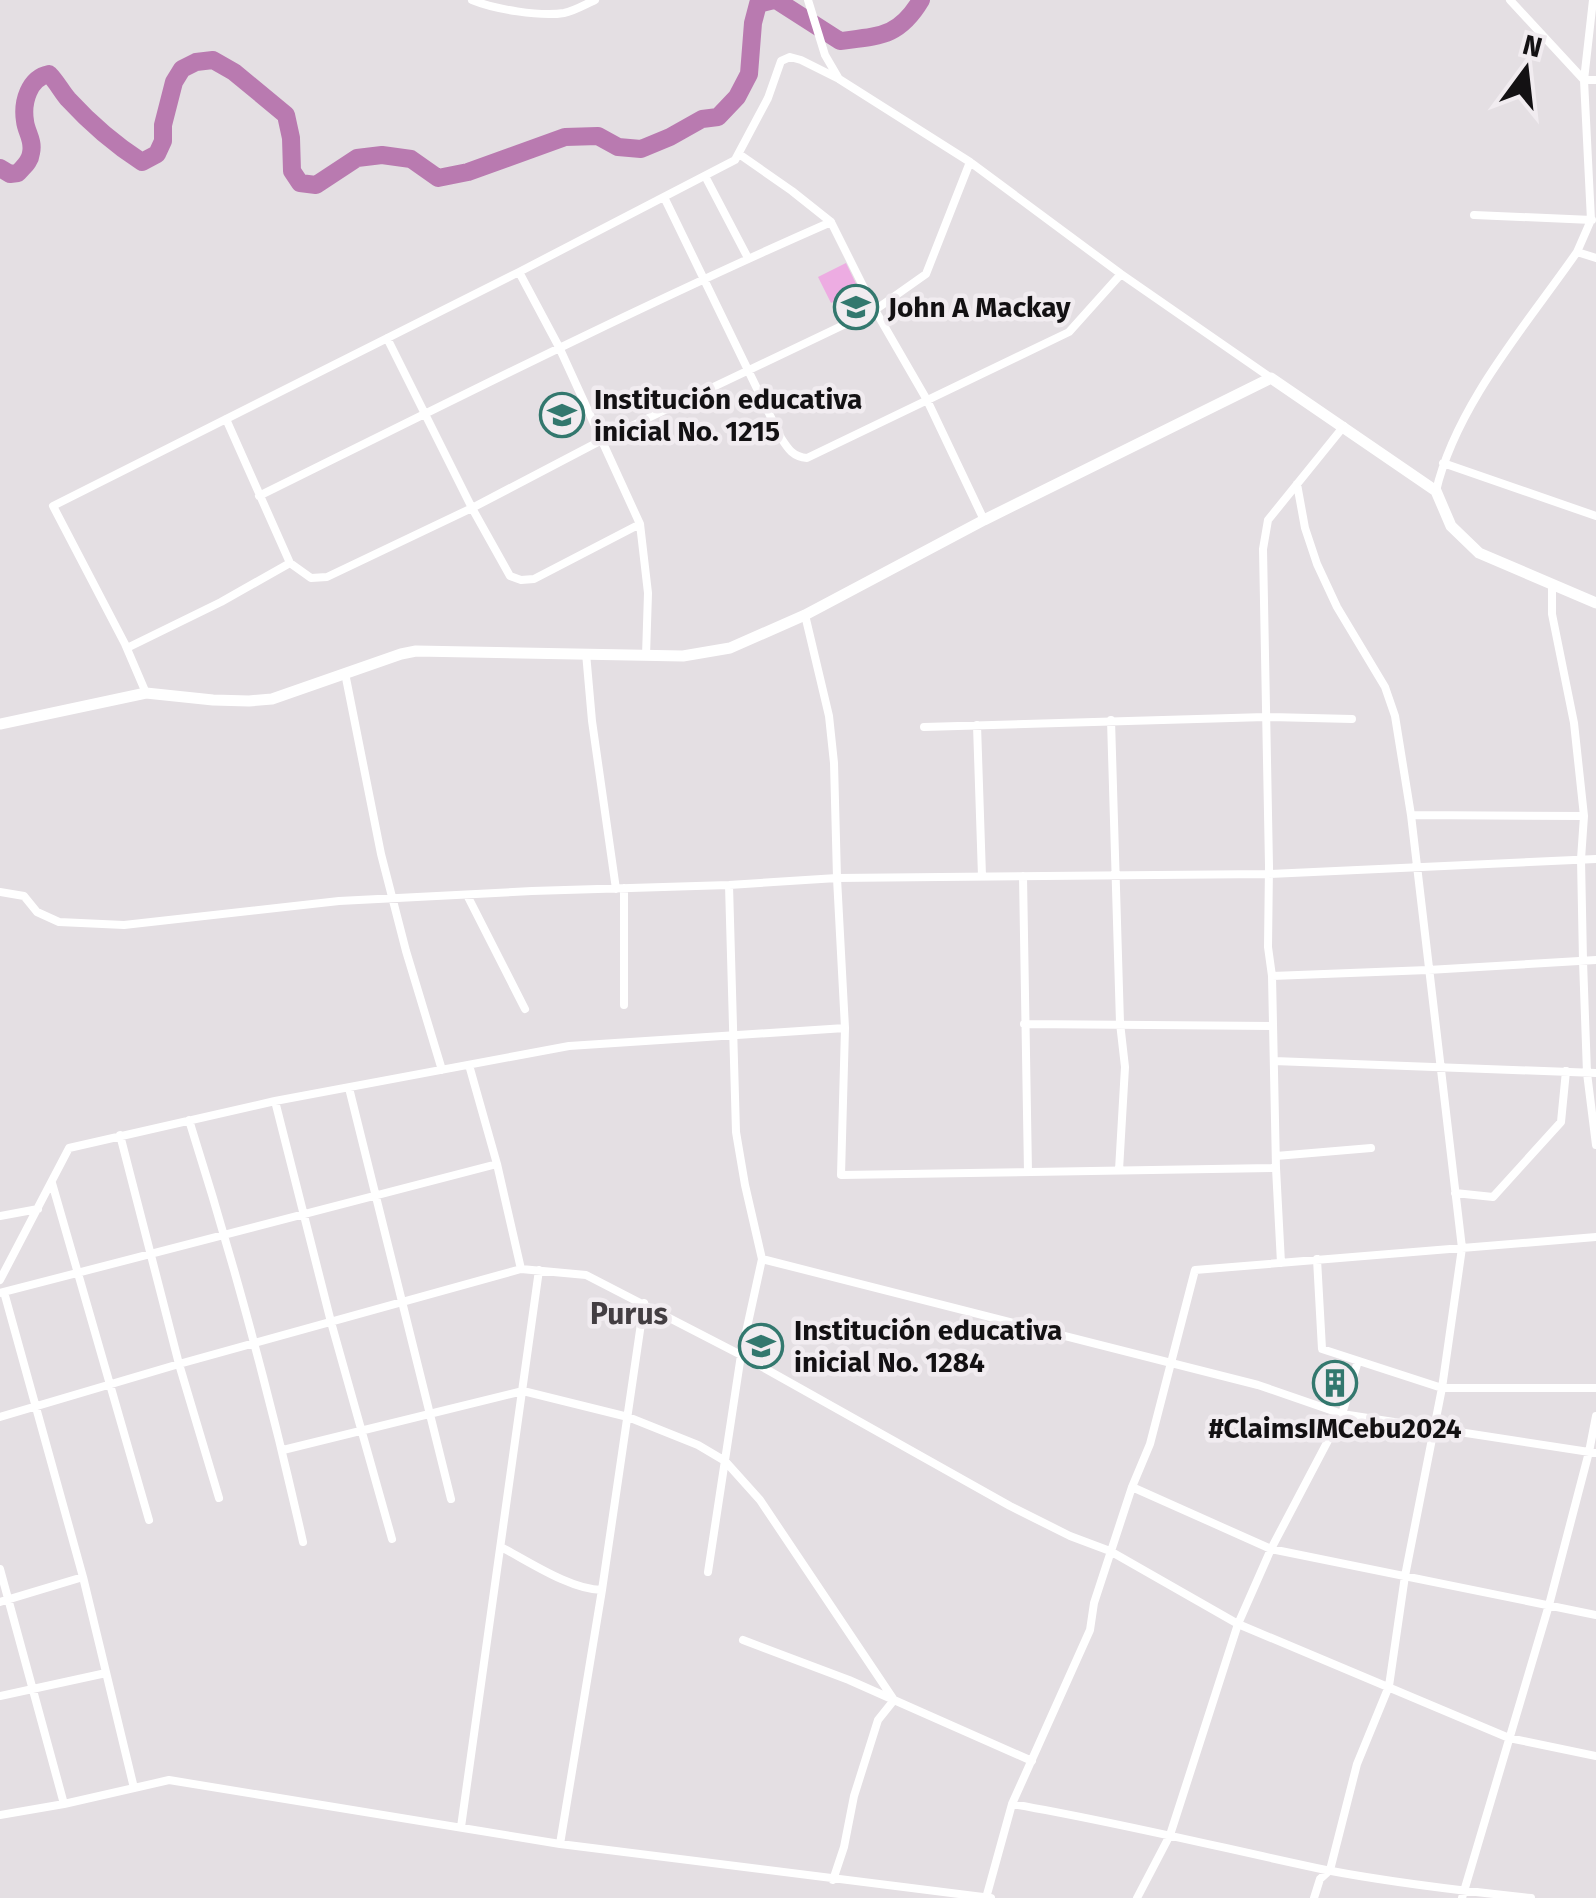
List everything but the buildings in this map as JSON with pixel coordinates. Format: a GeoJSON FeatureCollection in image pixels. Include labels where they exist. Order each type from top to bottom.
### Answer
{"type":"FeatureCollection","features":[{"type":"Feature","properties":{"kind":"street"},"geometry":{"type":"LineString","coordinates":[[472,0],[514,10],[564,13],[595,0]]}},
{"type":"Feature","properties":{"kind":"street"},"geometry":{"type":"LineString","coordinates":[[1510,0],[1584,80],[1596,80]]}},
{"type":"Feature","properties":{"kind":"street"},"geometry":{"type":"LineString","coordinates":[[1436,491],[1443,463],[1476,396],[1577,252],[1594,220],[1584,80],[1593,0]]}},
{"type":"Feature","properties":{"kind":"street"},"geometry":{"type":"LineString","coordinates":[[808,1],[825,55],[839,79]]}},
{"type":"Feature","properties":{"kind":"street"},"geometry":{"type":"LineString","coordinates":[[146,693],[127,648],[53,506],[735,160],[768,98],[780,61],[790,57],[839,79],[970,162],[1121,274],[1436,491],[1452,526],[1479,553],[1596,603]]}},
{"type":"Feature","properties":{"kind":"street"},"geometry":{"type":"LineString","coordinates":[[738,154],[831,222],[875,310],[927,400],[984,520]]}},
{"type":"Feature","properties":{"kind":"street"},"geometry":{"type":"LineString","coordinates":[[226,419],[290,563],[311,578],[327,577],[875,310],[926,274],[970,162]]}},
{"type":"Feature","properties":{"kind":"street"},"geometry":{"type":"LineString","coordinates":[[705,176],[748,258]]}},
{"type":"Feature","properties":{"kind":"street"},"geometry":{"type":"LineString","coordinates":[[664,198],[787,447],[796,456],[807,458],[1069,332],[1121,274]]}},
{"type":"Feature","properties":{"kind":"street"},"geometry":{"type":"LineString","coordinates":[[1474,215],[1594,220]]}},
{"type":"Feature","properties":{"kind":"street"},"geometry":{"type":"LineString","coordinates":[[259,496],[558,347],[831,222]]}},
{"type":"Feature","properties":{"kind":"street"},"geometry":{"type":"LineString","coordinates":[[1577,252],[1596,258]]}},
{"type":"Feature","properties":{"kind":"street"},"geometry":{"type":"LineString","coordinates":[[519,272],[640,524],[648,594],[646,656]]}},
{"type":"Feature","properties":{"kind":"street"},"geometry":{"type":"LineString","coordinates":[[387,338],[510,576],[520,580],[534,578],[640,524]]}},
{"type":"Feature","properties":{"kind":"street"},"geometry":{"type":"LineString","coordinates":[[0,724],[146,693],[249,702],[272,699],[416,651],[646,656],[694,655],[730,648],[805,615],[984,520],[1271,378]]}},
{"type":"Feature","properties":{"kind":"street"},"geometry":{"type":"LineString","coordinates":[[1281,1263],[1268,947],[1263,548],[1268,520],[1344,426]]}},
{"type":"Feature","properties":{"kind":"street"},"geometry":{"type":"LineString","coordinates":[[1443,463],[1596,516]]}},
{"type":"Feature","properties":{"kind":"street"},"geometry":{"type":"LineString","coordinates":[[1297,484],[1317,564],[1385,687],[1395,716],[1418,867],[1462,1248],[1442,1388],[1405,1576],[1389,1686],[1357,1764],[1330,1870],[1320,1879],[1314,1898]]}},
{"type":"Feature","properties":{"kind":"street"},"geometry":{"type":"LineString","coordinates":[[127,648],[290,563]]}},
{"type":"Feature","properties":{"kind":"street"},"geometry":{"type":"LineString","coordinates":[[1552,584],[1552,614],[1574,723],[1584,816],[1583,961],[1596,1145]]}},
{"type":"Feature","properties":{"kind":"street"},"geometry":{"type":"LineString","coordinates":[[805,615],[829,716],[836,792],[836,878],[845,1028],[840,1174],[1276,1168]]}},
{"type":"Feature","properties":{"kind":"street"},"geometry":{"type":"LineString","coordinates":[[586,654],[592,721],[620,888],[624,1005]]}},
{"type":"Feature","properties":{"kind":"street"},"geometry":{"type":"LineString","coordinates":[[345,673],[381,854],[442,1070]]}},
{"type":"Feature","properties":{"kind":"street"},"geometry":{"type":"LineString","coordinates":[[924,727],[1266,717],[1352,719]]}},
{"type":"Feature","properties":{"kind":"street"},"geometry":{"type":"LineString","coordinates":[[1111,720],[1120,1024],[1126,1066],[1119,1170]]}},
{"type":"Feature","properties":{"kind":"street"},"geometry":{"type":"LineString","coordinates":[[977,724],[982,876]]}},
{"type":"Feature","properties":{"kind":"street"},"geometry":{"type":"LineString","coordinates":[[1411,815],[1584,816]]}},
{"type":"Feature","properties":{"kind":"street"},"geometry":{"type":"LineString","coordinates":[[0,892],[24,896],[37,912],[59,922],[124,924],[339,901],[467,894],[730,886],[836,878],[1268,874],[1596,859]]}},
{"type":"Feature","properties":{"kind":"street"},"geometry":{"type":"LineString","coordinates":[[1023,876],[1028,1172]]}},
{"type":"Feature","properties":{"kind":"street"},"geometry":{"type":"LineString","coordinates":[[708,1572],[741,1355],[762,1260],[736,1132],[730,886]]}},
{"type":"Feature","properties":{"kind":"street"},"geometry":{"type":"LineString","coordinates":[[467,894],[526,1009]]}},
{"type":"Feature","properties":{"kind":"street"},"geometry":{"type":"LineString","coordinates":[[1272,976],[1596,960]]}},
{"type":"Feature","properties":{"kind":"street"},"geometry":{"type":"LineString","coordinates":[[1024,1024],[1274,1026]]}},
{"type":"Feature","properties":{"kind":"street"},"geometry":{"type":"LineString","coordinates":[[0,1280],[69,1148],[275,1100],[570,1046],[845,1028]]}},
{"type":"Feature","properties":{"kind":"street"},"geometry":{"type":"LineString","coordinates":[[1274,1061],[1592,1073]]}},
{"type":"Feature","properties":{"kind":"street"},"geometry":{"type":"LineString","coordinates":[[469,1065],[497,1164],[520,1269]]}},
{"type":"Feature","properties":{"kind":"street"},"geometry":{"type":"LineString","coordinates":[[1455,1193],[1493,1197],[1561,1122],[1566,1071]]}},
{"type":"Feature","properties":{"kind":"street"},"geometry":{"type":"LineString","coordinates":[[349,1088],[451,1499]]}},
{"type":"Feature","properties":{"kind":"street"},"geometry":{"type":"LineString","coordinates":[[275,1100],[331,1322],[392,1539]]}},
{"type":"Feature","properties":{"kind":"street"},"geometry":{"type":"LineString","coordinates":[[189,1120],[225,1235],[283,1450],[303,1542]]}},
{"type":"Feature","properties":{"kind":"street"},"geometry":{"type":"LineString","coordinates":[[120,1135],[219,1498]]}},
{"type":"Feature","properties":{"kind":"street"},"geometry":{"type":"LineString","coordinates":[[1276,1156],[1371,1148]]}},
{"type":"Feature","properties":{"kind":"street"},"geometry":{"type":"LineString","coordinates":[[134,1788],[83,1577],[2,1292],[497,1164]]}},
{"type":"Feature","properties":{"kind":"street"},"geometry":{"type":"LineString","coordinates":[[52,1181],[149,1520]]}},
{"type":"Feature","properties":{"kind":"street"},"geometry":{"type":"LineString","coordinates":[[0,1216],[38,1208]]}},
{"type":"Feature","properties":{"kind":"street"},"geometry":{"type":"LineString","coordinates":[[0,1815],[169,1780],[560,1844],[988,1897],[1012,1804],[1090,1630],[1110,1551],[1150,1444],[1195,1270],[1596,1237]]}},
{"type":"Feature","properties":{"kind":"street"},"geometry":{"type":"LineString","coordinates":[[1317,1259],[1322,1349],[1442,1388],[1596,1388]]}},
{"type":"Feature","properties":{"kind":"street"},"geometry":{"type":"LineString","coordinates":[[762,1260],[1258,1385],[1342,1414],[1592,1452]]}},
{"type":"Feature","properties":{"kind":"street"},"geometry":{"type":"LineString","coordinates":[[0,1417],[520,1269],[586,1274],[741,1355],[1010,1506],[1110,1551],[1238,1624],[1509,1738],[1596,1756]]}},
{"type":"Feature","properties":{"kind":"street"},"geometry":{"type":"LineString","coordinates":[[462,1826],[538,1270]]}},
{"type":"Feature","properties":{"kind":"street"},"geometry":{"type":"LineString","coordinates":[[560,1844],[644,1303]]}},
{"type":"Feature","properties":{"kind":"street"},"geometry":{"type":"LineString","coordinates":[[1137,1898],[1170,1835],[1238,1624],[1271,1550],[1342,1414],[1358,1360]]}},
{"type":"Feature","properties":{"kind":"street"},"geometry":{"type":"LineString","coordinates":[[283,1450],[522,1391],[628,1417],[698,1444],[725,1461],[771,1515],[894,1700]]}},
{"type":"Feature","properties":{"kind":"street"},"geometry":{"type":"LineString","coordinates":[[1463,1895],[1592,1452],[1596,1416]]}},
{"type":"Feature","properties":{"kind":"street"},"geometry":{"type":"LineString","coordinates":[[1132,1486],[1271,1550],[1596,1614]]}},
{"type":"Feature","properties":{"kind":"street"},"geometry":{"type":"LineString","coordinates":[[501,1546],[559,1576],[592,1590],[602,1590]]}},
{"type":"Feature","properties":{"kind":"street"},"geometry":{"type":"LineString","coordinates":[[0,1569],[4,1600],[64,1804]]}},
{"type":"Feature","properties":{"kind":"street"},"geometry":{"type":"LineString","coordinates":[[4,1600],[83,1577]]}},
{"type":"Feature","properties":{"kind":"street"},"geometry":{"type":"LineString","coordinates":[[744,1640],[849,1680],[1032,1760]]}},
{"type":"Feature","properties":{"kind":"street"},"geometry":{"type":"LineString","coordinates":[[0,1696],[106,1674]]}},
{"type":"Feature","properties":{"kind":"street"},"geometry":{"type":"LineString","coordinates":[[833,1880],[878,1720],[894,1700]]}},
{"type":"Feature","properties":{"kind":"street"},"geometry":{"type":"LineString","coordinates":[[1012,1804],[1463,1895],[1531,1898]]}},
{"type":"Feature","properties":{"kind":"shaded area"},"geometry":{"type":"Polygon","coordinates":[[[846,263],[859,290],[831,303],[818,277],[846,263]]]}},
{"type":"Feature","properties":{"kind":"waterway"},"geometry":{"type":"LineString","coordinates":[[0,168],[10,174],[18,173],[29,159],[31,144],[25,106],[28,92],[42,76],[49,74],[85,116],[142,162],[157,154],[163,141],[174,82],[182,69],[213,60],[234,72],[286,115],[292,171],[300,183],[316,185],[357,158],[382,155],[411,159],[438,178],[468,172],[565,137],[598,136],[618,147],[641,149],[702,119],[718,117],[737,97],[749,74],[758,4],[774,0]]}},
{"type":"Feature","properties":{"kind":"waterway"},"geometry":{"type":"LineString","coordinates":[[776,0],[840,41],[896,28],[921,0]]}},
{"type":"Feature","properties":{"kind":"place","name":"John A Mackay"},"geometry":{"type":"Point","coordinates":[856,307]}},
{"type":"Feature","properties":{"kind":"place","name":"Institución educativa inicial No. 1215"},"geometry":{"type":"Point","coordinates":[562,415]}},
{"type":"Feature","properties":{"kind":"place","name":"Institución educativa inicial No. 1284"},"geometry":{"type":"Point","coordinates":[761,1346]}},
{"type":"Feature","properties":{"kind":"place","name":"#ClaimsIMCebu2024"},"geometry":{"type":"Point","coordinates":[1335,1383]}},
{"type":"Feature","properties":{"kind":"district","name":"Purus"},"geometry":{"type":"Point","coordinates":[629,1314]}}]}
